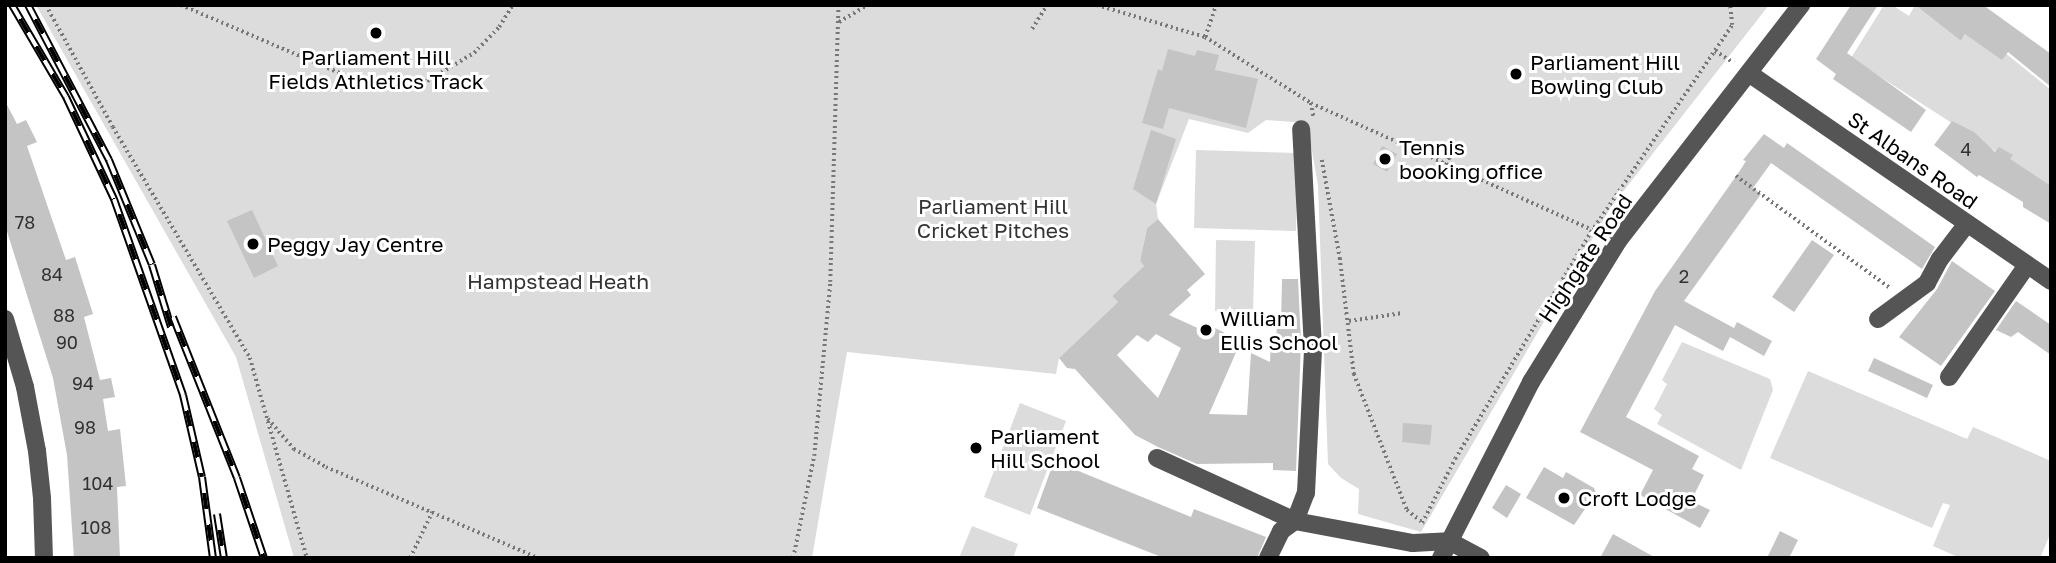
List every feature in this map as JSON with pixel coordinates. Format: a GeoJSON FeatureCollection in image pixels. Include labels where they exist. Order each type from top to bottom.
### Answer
{"type":"FeatureCollection","features":[{"type":"Feature","properties":{"kind":"street","name":"Highgate Road"},"geometry":{"type":"LineString","coordinates":[[1445,550],[1531,382],[1618,241],[1801,5]]}},
{"type":"Feature","properties":{"kind":"street","name":"St Albans Road"},"geometry":{"type":"LineString","coordinates":[[1750,74],[2051,281]]}},
{"type":"Feature","properties":{"kind":"street"},"geometry":{"type":"LineString","coordinates":[[1268,558],[1281,531],[1295,521],[1306,493],[1313,348],[1309,129]]}},
{"type":"Feature","properties":{"kind":"street"},"geometry":{"type":"LineString","coordinates":[[1878,319],[1927,283],[1966,225]]}},
{"type":"Feature","properties":{"kind":"street"},"geometry":{"type":"LineString","coordinates":[[1949,377],[2027,265]]}},
{"type":"Feature","properties":{"kind":"street"},"geometry":{"type":"LineString","coordinates":[[5,319],[25,387],[37,451],[43,498],[44,558]]}},
{"type":"Feature","properties":{"kind":"street"},"geometry":{"type":"LineString","coordinates":[[1157,458],[1295,521],[1480,558]]}},
{"type":"Feature","properties":{"kind":"path"},"geometry":{"type":"LineString","coordinates":[[46,5],[113,127],[250,358],[307,558]]}},
{"type":"Feature","properties":{"kind":"path"},"geometry":{"type":"LineString","coordinates":[[181,5],[342,74],[380,82],[427,81],[474,53],[499,27],[513,5]]}},
{"type":"Feature","properties":{"kind":"path"},"geometry":{"type":"LineString","coordinates":[[793,558],[814,456],[830,282],[838,5]]}},
{"type":"Feature","properties":{"kind":"path"},"geometry":{"type":"LineString","coordinates":[[839,22],[867,5]]}},
{"type":"Feature","properties":{"kind":"path"},"geometry":{"type":"LineString","coordinates":[[1032,29],[1047,5]]}},
{"type":"Feature","properties":{"kind":"path"},"geometry":{"type":"LineString","coordinates":[[1097,5],[1205,37],[1311,103],[1591,232],[1618,241]]}},
{"type":"Feature","properties":{"kind":"path"},"geometry":{"type":"LineString","coordinates":[[1205,37],[1216,5]]}},
{"type":"Feature","properties":{"kind":"path"},"geometry":{"type":"LineString","coordinates":[[1422,523],[1469,436],[1591,232],[1732,25],[1730,5]]}},
{"type":"Feature","properties":{"kind":"path"},"geometry":{"type":"LineString","coordinates":[[1309,129],[1311,103]]}},
{"type":"Feature","properties":{"kind":"path"},"geometry":{"type":"LineString","coordinates":[[1446,165],[1452,148]]}},
{"type":"Feature","properties":{"kind":"path"},"geometry":{"type":"LineString","coordinates":[[1321,155],[1349,321],[1354,374],[1407,510],[1445,550]]}},
{"type":"Feature","properties":{"kind":"path"},"geometry":{"type":"LineString","coordinates":[[1736,176],[1904,299]]}},
{"type":"Feature","properties":{"kind":"path"},"geometry":{"type":"LineString","coordinates":[[1349,321],[1402,313]]}},
{"type":"Feature","properties":{"kind":"path"},"geometry":{"type":"LineString","coordinates":[[267,417],[294,449],[326,467],[538,558]]}},
{"type":"Feature","properties":{"kind":"path"},"geometry":{"type":"LineString","coordinates":[[410,558],[432,512]]}},
{"type":"Feature","properties":{"kind":"green space","name":"Hampstead Heath"},"geometry":{"type":"Polygon","coordinates":[[[36,5],[1769,5],[1611,207],[1421,532],[1358,514],[1359,489],[1341,478],[1328,464],[1318,185],[1307,123],[1266,120],[1248,133],[1189,119],[1156,204],[1158,219],[1147,228],[1140,261],[1144,266],[1112,296],[1118,302],[1059,358],[1056,374],[847,352],[812,558],[294,558],[236,357],[36,5]]]}},
{"type":"Feature","properties":{"kind":"green space"},"geometry":{"type":"Polygon","coordinates":[[[1884,5],[1892,5],[1909,16],[1915,5],[1961,41],[1971,25],[2051,90],[2051,187],[1851,58],[1884,5]]]}},
{"type":"Feature","properties":{"kind":"green space"},"geometry":{"type":"Polygon","coordinates":[[[1196,150],[1298,153],[1296,231],[1194,228],[1196,150]]]}},
{"type":"Feature","properties":{"kind":"green space"},"geometry":{"type":"Polygon","coordinates":[[[1216,240],[1255,241],[1253,312],[1215,311],[1216,240]]]}},
{"type":"Feature","properties":{"kind":"green space"},"geometry":{"type":"Polygon","coordinates":[[[1682,342],[1770,379],[1773,390],[1741,470],[1657,424],[1662,415],[1654,409],[1667,384],[1662,380],[1682,342]]]}},
{"type":"Feature","properties":{"kind":"green space"},"geometry":{"type":"Polygon","coordinates":[[[1808,371],[1967,439],[1973,427],[2051,461],[2051,532],[2040,558],[1960,558],[1933,546],[1950,505],[1943,503],[1932,528],[1770,458],[1808,371]]]}},
{"type":"Feature","properties":{"kind":"green space"},"geometry":{"type":"Polygon","coordinates":[[[1020,403],[1066,421],[1030,515],[984,497],[1020,403]]]}},
{"type":"Feature","properties":{"kind":"green space"},"geometry":{"type":"Polygon","coordinates":[[[972,526],[1018,544],[1013,558],[959,558],[972,526]]]}},
{"type":"Feature","properties":{"kind":"building"},"geometry":{"type":"Polygon","coordinates":[[[1851,5],[1878,5],[1847,53],[1926,110],[1911,132],[1833,79],[1836,74],[1816,59],[1851,5]]]}},
{"type":"Feature","properties":{"kind":"building"},"geometry":{"type":"Polygon","coordinates":[[[1915,5],[1983,5],[2051,54],[2051,87],[2008,52],[2002,60],[1965,34],[1961,41],[1915,5]]]}},
{"type":"Feature","properties":{"kind":"building"},"geometry":{"type":"Polygon","coordinates":[[[1168,49],[1195,56],[1197,50],[1219,55],[1215,70],[1258,79],[1246,128],[1169,108],[1163,129],[1142,123],[1158,69],[1162,71],[1168,49]]]}},
{"type":"Feature","properties":{"kind":"building"},"geometry":{"type":"Polygon","coordinates":[[[5,101],[17,124],[26,120],[37,142],[27,146],[66,260],[75,257],[93,314],[84,317],[100,380],[111,378],[115,397],[103,399],[108,431],[120,429],[126,486],[117,487],[120,558],[74,558],[67,455],[53,378],[5,225],[5,101]]]}},
{"type":"Feature","properties":{"kind":"building"},"geometry":{"type":"Polygon","coordinates":[[[1952,121],[1974,132],[1995,152],[1999,147],[2013,155],[2010,159],[2051,186],[2051,224],[2023,207],[2023,202],[1979,175],[1977,177],[1934,145],[1952,121]]]}},
{"type":"Feature","properties":{"kind":"building"},"geometry":{"type":"Polygon","coordinates":[[[1151,130],[1176,139],[1156,204],[1133,189],[1151,130]]]}},
{"type":"Feature","properties":{"kind":"building"},"geometry":{"type":"Polygon","coordinates":[[[1764,134],[1784,148],[1787,143],[1935,247],[1922,269],[1771,163],[1753,188],[1761,194],[1684,301],[1734,328],[1737,322],[1772,341],[1764,356],[1730,337],[1723,351],[1675,325],[1626,417],[1699,456],[1692,469],[1704,475],[1691,501],[1710,510],[1700,528],[1640,495],[1653,470],[1580,432],[1655,291],[1739,172],[1746,161],[1743,160],[1764,134]]]}},
{"type":"Feature","properties":{"kind":"building","name":"Tennis booking office"},"geometry":{"type":"Polygon","coordinates":[[[1382,146],[1397,154],[1387,172],[1373,164],[1382,146]]]}},
{"type":"Feature","properties":{"kind":"building","name":"Peggy Jay Centre"},"geometry":{"type":"Polygon","coordinates":[[[252,210],[278,266],[254,278],[227,221],[252,210]]]}},
{"type":"Feature","properties":{"kind":"building"},"geometry":{"type":"Polygon","coordinates":[[[1158,219],[1205,274],[1187,290],[1191,295],[1169,315],[1202,330],[1209,325],[1229,335],[1230,344],[1238,348],[1209,414],[1247,415],[1251,353],[1270,362],[1271,338],[1276,339],[1277,325],[1281,324],[1282,279],[1298,279],[1301,343],[1296,471],[1273,470],[1273,463],[1197,464],[1158,447],[1135,435],[1075,369],[1067,368],[1059,358],[1118,302],[1112,296],[1144,266],[1140,261],[1147,228],[1158,219]],[[1156,334],[1148,342],[1137,335],[1117,355],[1158,398],[1181,348],[1156,334]]]}},
{"type":"Feature","properties":{"kind":"building"},"geometry":{"type":"Polygon","coordinates":[[[1812,240],[1834,255],[1794,312],[1772,297],[1812,240]]]}},
{"type":"Feature","properties":{"kind":"building"},"geometry":{"type":"Polygon","coordinates":[[[1952,261],[1995,291],[1941,366],[1899,337],[1937,289],[1952,261]]]}},
{"type":"Feature","properties":{"kind":"building"},"geometry":{"type":"Polygon","coordinates":[[[2016,301],[2051,325],[2051,355],[2018,332],[2011,337],[1996,330],[2016,301]]]}},
{"type":"Feature","properties":{"kind":"building"},"geometry":{"type":"Polygon","coordinates":[[[1874,358],[1933,385],[1927,398],[1868,371],[1874,358]]]}},
{"type":"Feature","properties":{"kind":"building"},"geometry":{"type":"Polygon","coordinates":[[[1403,423],[1432,425],[1430,445],[1402,442],[1403,423]]]}},
{"type":"Feature","properties":{"kind":"building"},"geometry":{"type":"Polygon","coordinates":[[[1054,461],[1191,517],[1194,509],[1266,537],[1257,558],[1164,558],[1037,508],[1054,461]]]}},
{"type":"Feature","properties":{"kind":"building","name":"Croft Lodge"},"geometry":{"type":"Polygon","coordinates":[[[1544,467],[1563,478],[1566,472],[1594,488],[1596,493],[1574,525],[1526,498],[1544,467]]]}},
{"type":"Feature","properties":{"kind":"building"},"geometry":{"type":"Polygon","coordinates":[[[1506,485],[1521,494],[1507,518],[1492,508],[1506,485]]]}},
{"type":"Feature","properties":{"kind":"building"},"geometry":{"type":"Polygon","coordinates":[[[1780,531],[1798,540],[1789,558],[1767,558],[1780,531]]]}},
{"type":"Feature","properties":{"kind":"building"},"geometry":{"type":"Polygon","coordinates":[[[1613,534],[1656,558],[1600,558],[1613,534]]]}},
{"type":"Feature","properties":{"kind":"railway"},"geometry":{"type":"LineString","coordinates":[[12,5],[66,97],[114,199],[183,395],[202,477],[213,558]]}},
{"type":"Feature","properties":{"kind":"railway"},"geometry":{"type":"LineString","coordinates":[[28,5],[109,160],[152,265],[171,327]]}},
{"type":"Feature","properties":{"kind":"railway"},"geometry":{"type":"LineString","coordinates":[[173,317],[237,478],[264,558]]}},
{"type":"Feature","properties":{"kind":"railway"},"geometry":{"type":"LineString","coordinates":[[217,514],[224,558]]}},
{"type":"Feature","properties":{"kind":"place","name":"Parliament Hill Fields Athletics Track"},"geometry":{"type":"Point","coordinates":[376,33]}},
{"type":"Feature","properties":{"kind":"place","name":"Parliament Hill Bowling Club"},"geometry":{"type":"Point","coordinates":[1516,74]}},
{"type":"Feature","properties":{"kind":"place","name":"Tennis booking office"},"geometry":{"type":"Point","coordinates":[1385,159]}},
{"type":"Feature","properties":{"kind":"place","name":"Peggy Jay Centre"},"geometry":{"type":"Point","coordinates":[253,244]}},
{"type":"Feature","properties":{"kind":"place","name":"William Ellis School"},"geometry":{"type":"Point","coordinates":[1206,330]}},
{"type":"Feature","properties":{"kind":"place","name":"Parliament Hill School"},"geometry":{"type":"Point","coordinates":[976,448]}},
{"type":"Feature","properties":{"kind":"place","name":"Croft Lodge"},"geometry":{"type":"Point","coordinates":[1564,498]}},
{"type":"Feature","properties":{"kind":"park label","name":"Parliament Hill Cricket Pitches"},"geometry":{"type":"Point","coordinates":[993,218]}}]}
